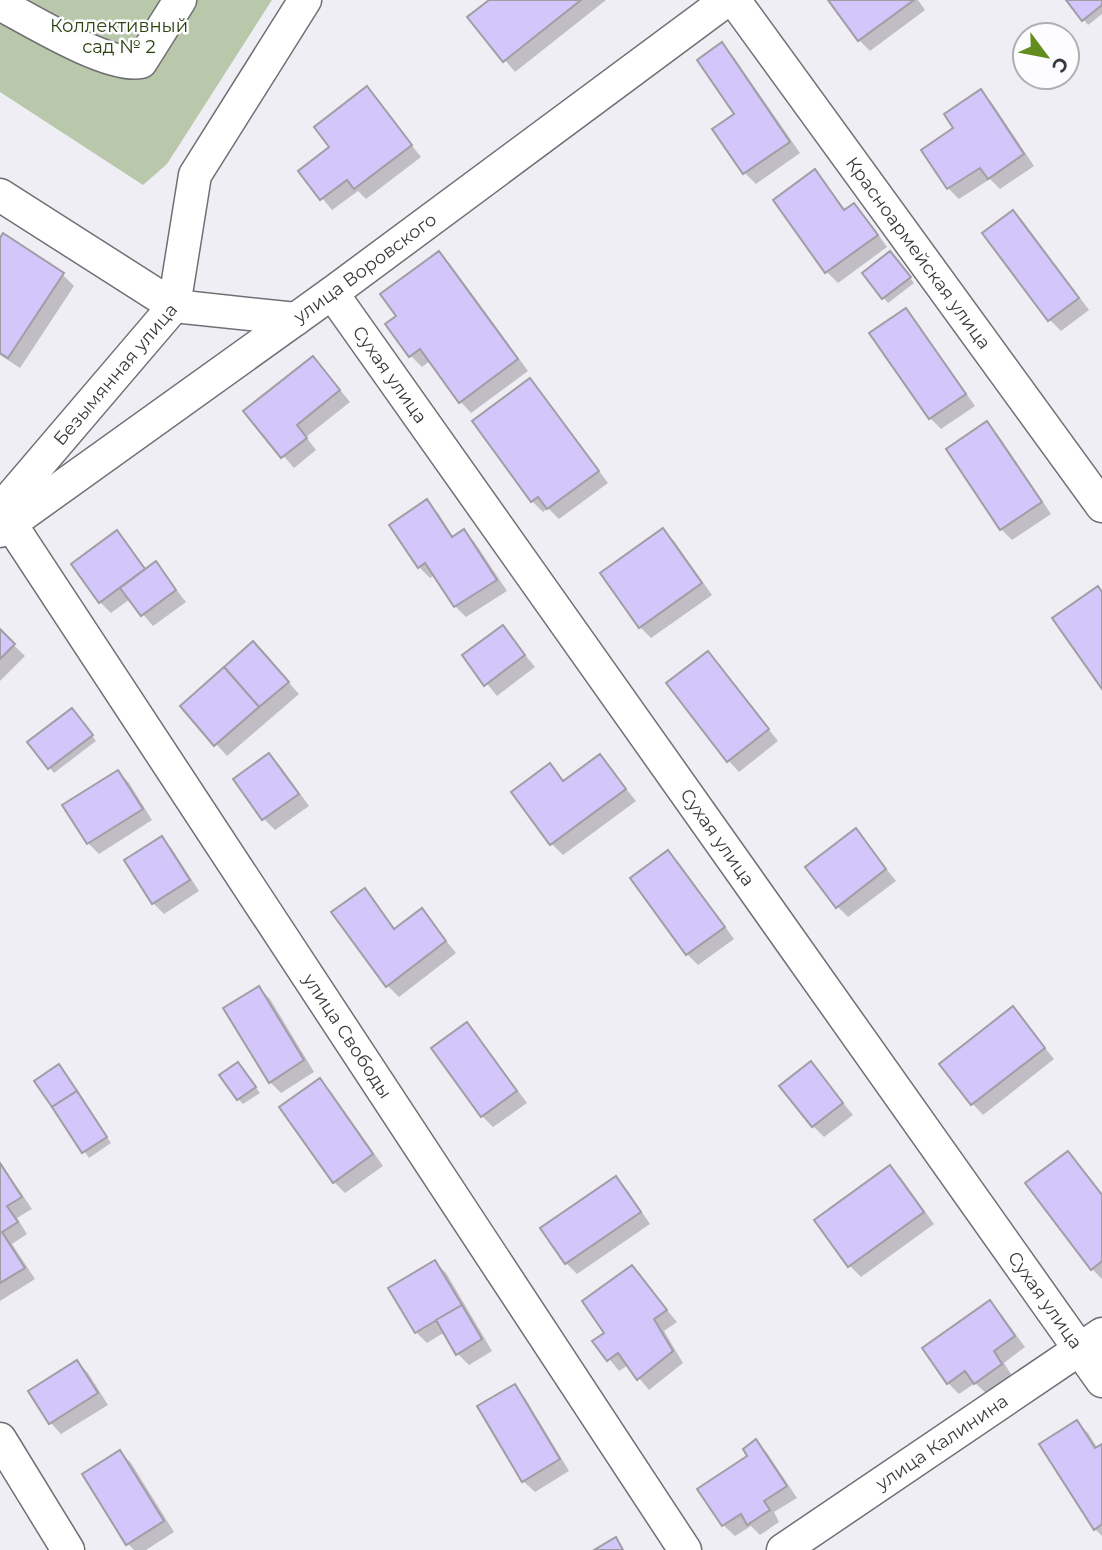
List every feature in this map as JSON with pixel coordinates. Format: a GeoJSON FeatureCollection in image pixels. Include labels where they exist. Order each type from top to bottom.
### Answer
{"type":"FeatureCollection","features":[{"type":"Feature","properties":{"kind":"street"},"geometry":{"type":"LineString","coordinates":[[0,4],[80,47],[132,64],[141,62],[180,0]]}},
{"type":"Feature","properties":{"kind":"street","name":"Безымянная улица"},"geometry":{"type":"LineString","coordinates":[[3,521],[174,306],[195,175],[305,0]]}},
{"type":"Feature","properties":{"kind":"street","name":"улица Воровского"},"geometry":{"type":"LineString","coordinates":[[3,521],[296,319],[727,0]]}},
{"type":"Feature","properties":{"kind":"street","name":"Красноармейская улица"},"geometry":{"type":"LineString","coordinates":[[734,0],[1102,506]]}},
{"type":"Feature","properties":{"kind":"street"},"geometry":{"type":"LineString","coordinates":[[0,195],[174,306],[296,319]]}},
{"type":"Feature","properties":{"kind":"street","name":"Сухая улица"},"geometry":{"type":"LineString","coordinates":[[332,293],[1090,1342],[1102,1381]]}},
{"type":"Feature","properties":{"kind":"street","name":"улица Свободы"},"geometry":{"type":"LineString","coordinates":[[3,521],[685,1550]]}},
{"type":"Feature","properties":{"kind":"street","name":"улица Калинина"},"geometry":{"type":"LineString","coordinates":[[783,1550],[1090,1342]]}},
{"type":"Feature","properties":{"kind":"street"},"geometry":{"type":"LineString","coordinates":[[0,1439],[68,1550]]}},
{"type":"Feature","properties":{"kind":"green space","name":"Коллективный сад № 2"},"geometry":{"type":"Polygon","coordinates":[[[0,0],[272,0],[167,164],[143,185],[0,92],[0,0]]]}},
{"type":"Feature","properties":{"kind":"building"},"geometry":{"type":"Polygon","coordinates":[[[489,0],[581,0],[503,62],[467,17],[489,0]]]}},
{"type":"Feature","properties":{"kind":"building"},"geometry":{"type":"Polygon","coordinates":[[[828,0],[914,0],[858,41],[828,0]]]}},
{"type":"Feature","properties":{"kind":"building"},"geometry":{"type":"Polygon","coordinates":[[[1066,0],[1102,0],[1102,5],[1082,21],[1066,0]]]}},
{"type":"Feature","properties":{"kind":"building"},"geometry":{"type":"Polygon","coordinates":[[[722,42],[790,142],[743,174],[712,129],[734,114],[697,60],[722,42]]]}},
{"type":"Feature","properties":{"kind":"building"},"geometry":{"type":"Polygon","coordinates":[[[367,86],[412,145],[354,189],[347,180],[320,200],[298,171],[329,147],[314,127],[367,86]]]}},
{"type":"Feature","properties":{"kind":"building"},"geometry":{"type":"Polygon","coordinates":[[[981,89],[1024,154],[988,179],[980,168],[947,189],[921,150],[953,128],[944,114],[981,89]]]}},
{"type":"Feature","properties":{"kind":"building"},"geometry":{"type":"Polygon","coordinates":[[[815,169],[844,210],[854,203],[878,235],[825,273],[773,200],[815,169]]]}},
{"type":"Feature","properties":{"kind":"building"},"geometry":{"type":"Polygon","coordinates":[[[1013,210],[1079,298],[1048,321],[982,233],[1013,210]]]}},
{"type":"Feature","properties":{"kind":"building"},"geometry":{"type":"Polygon","coordinates":[[[3,233],[64,273],[8,358],[0,353],[0,238],[3,233]]]}},
{"type":"Feature","properties":{"kind":"building"},"geometry":{"type":"Polygon","coordinates":[[[439,251],[518,359],[459,403],[420,349],[409,357],[385,324],[396,316],[380,294],[439,251]]]}},
{"type":"Feature","properties":{"kind":"building"},"geometry":{"type":"Polygon","coordinates":[[[890,251],[911,277],[882,299],[862,273],[890,251]]]}},
{"type":"Feature","properties":{"kind":"building"},"geometry":{"type":"Polygon","coordinates":[[[906,308],[966,394],[929,419],[869,333],[906,308]]]}},
{"type":"Feature","properties":{"kind":"building"},"geometry":{"type":"Polygon","coordinates":[[[313,356],[340,390],[297,425],[307,438],[281,458],[243,411],[313,356]]]}},
{"type":"Feature","properties":{"kind":"building"},"geometry":{"type":"Polygon","coordinates":[[[530,378],[599,471],[547,509],[538,497],[531,502],[472,421],[530,378]]]}},
{"type":"Feature","properties":{"kind":"building"},"geometry":{"type":"Polygon","coordinates":[[[987,421],[1042,502],[1000,530],[946,449],[987,421]]]}},
{"type":"Feature","properties":{"kind":"building"},"geometry":{"type":"Polygon","coordinates":[[[427,499],[452,537],[464,529],[497,580],[454,607],[425,563],[418,568],[389,525],[427,499]]]}},
{"type":"Feature","properties":{"kind":"building"},"geometry":{"type":"Polygon","coordinates":[[[663,528],[702,583],[639,628],[600,573],[663,528]]]}},
{"type":"Feature","properties":{"kind":"building"},"geometry":{"type":"Polygon","coordinates":[[[117,530],[145,569],[99,603],[71,564],[117,530]]]}},
{"type":"Feature","properties":{"kind":"building"},"geometry":{"type":"Polygon","coordinates":[[[156,561],[176,590],[141,616],[120,588],[156,561]]]}},
{"type":"Feature","properties":{"kind":"building"},"geometry":{"type":"Polygon","coordinates":[[[1098,586],[1102,592],[1102,689],[1052,618],[1098,586]]]}},
{"type":"Feature","properties":{"kind":"building"},"geometry":{"type":"Polygon","coordinates":[[[503,625],[525,655],[484,686],[462,655],[503,625]]]}},
{"type":"Feature","properties":{"kind":"building"},"geometry":{"type":"Polygon","coordinates":[[[0,629],[15,644],[0,659],[0,629]]]}},
{"type":"Feature","properties":{"kind":"building"},"geometry":{"type":"Polygon","coordinates":[[[253,641],[289,682],[259,707],[224,667],[253,641]]]}},
{"type":"Feature","properties":{"kind":"building"},"geometry":{"type":"Polygon","coordinates":[[[708,651],[769,729],[727,762],[666,683],[708,651]]]}},
{"type":"Feature","properties":{"kind":"building"},"geometry":{"type":"Polygon","coordinates":[[[224,667],[259,707],[214,746],[180,706],[224,667]]]}},
{"type":"Feature","properties":{"kind":"building"},"geometry":{"type":"Polygon","coordinates":[[[72,708],[93,735],[48,769],[27,742],[72,708]]]}},
{"type":"Feature","properties":{"kind":"building"},"geometry":{"type":"Polygon","coordinates":[[[269,753],[299,794],[262,820],[233,779],[269,753]]]}},
{"type":"Feature","properties":{"kind":"building"},"geometry":{"type":"Polygon","coordinates":[[[600,754],[626,789],[550,845],[511,792],[550,763],[563,781],[600,754]]]}},
{"type":"Feature","properties":{"kind":"building"},"geometry":{"type":"Polygon","coordinates":[[[118,770],[143,809],[87,844],[62,805],[118,770]]]}},
{"type":"Feature","properties":{"kind":"building"},"geometry":{"type":"Polygon","coordinates":[[[856,828],[886,869],[836,908],[805,867],[856,828]]]}},
{"type":"Feature","properties":{"kind":"building"},"geometry":{"type":"Polygon","coordinates":[[[162,836],[190,880],[152,904],[124,860],[162,836]]]}},
{"type":"Feature","properties":{"kind":"building"},"geometry":{"type":"Polygon","coordinates":[[[668,850],[725,927],[686,955],[630,878],[668,850]]]}},
{"type":"Feature","properties":{"kind":"building"},"geometry":{"type":"Polygon","coordinates":[[[365,888],[394,929],[422,908],[446,941],[386,987],[331,912],[365,888]]]}},
{"type":"Feature","properties":{"kind":"building"},"geometry":{"type":"Polygon","coordinates":[[[259,986],[304,1060],[269,1083],[223,1008],[259,986]]]}},
{"type":"Feature","properties":{"kind":"building"},"geometry":{"type":"Polygon","coordinates":[[[1013,1006],[1045,1048],[971,1105],[939,1064],[1013,1006]]]}},
{"type":"Feature","properties":{"kind":"building"},"geometry":{"type":"Polygon","coordinates":[[[467,1022],[517,1091],[481,1117],[431,1048],[467,1022]]]}},
{"type":"Feature","properties":{"kind":"building"},"geometry":{"type":"Polygon","coordinates":[[[811,1061],[843,1103],[812,1127],[779,1086],[811,1061]]]}},
{"type":"Feature","properties":{"kind":"building"},"geometry":{"type":"Polygon","coordinates":[[[238,1062],[256,1087],[237,1100],[219,1075],[238,1062]]]}},
{"type":"Feature","properties":{"kind":"building"},"geometry":{"type":"Polygon","coordinates":[[[59,1064],[77,1091],[52,1107],[34,1081],[59,1064]]]}},
{"type":"Feature","properties":{"kind":"building"},"geometry":{"type":"Polygon","coordinates":[[[320,1078],[373,1154],[333,1183],[279,1107],[320,1078]]]}},
{"type":"Feature","properties":{"kind":"building"},"geometry":{"type":"Polygon","coordinates":[[[77,1091],[107,1137],[82,1153],[52,1107],[77,1091]]]}},
{"type":"Feature","properties":{"kind":"building"},"geometry":{"type":"Polygon","coordinates":[[[1068,1151],[1102,1195],[1102,1261],[1091,1270],[1025,1183],[1068,1151]]]}},
{"type":"Feature","properties":{"kind":"building"},"geometry":{"type":"Polygon","coordinates":[[[0,1163],[22,1197],[7,1206],[18,1222],[2,1232],[25,1268],[0,1283],[0,1163]]]}},
{"type":"Feature","properties":{"kind":"building"},"geometry":{"type":"Polygon","coordinates":[[[890,1165],[924,1212],[848,1267],[814,1220],[890,1165]]]}},
{"type":"Feature","properties":{"kind":"building"},"geometry":{"type":"Polygon","coordinates":[[[616,1176],[641,1212],[565,1264],[540,1228],[616,1176]]]}},
{"type":"Feature","properties":{"kind":"building"},"geometry":{"type":"Polygon","coordinates":[[[435,1260],[462,1305],[415,1333],[388,1288],[435,1260]]]}},
{"type":"Feature","properties":{"kind":"building"},"geometry":{"type":"Polygon","coordinates":[[[632,1265],[667,1310],[654,1319],[673,1351],[637,1380],[618,1353],[607,1361],[592,1341],[604,1333],[582,1301],[632,1265]]]}},
{"type":"Feature","properties":{"kind":"building"},"geometry":{"type":"Polygon","coordinates":[[[990,1300],[1015,1336],[994,1351],[1002,1364],[974,1384],[965,1371],[947,1384],[922,1348],[990,1300]]]}},
{"type":"Feature","properties":{"kind":"building"},"geometry":{"type":"Polygon","coordinates":[[[462,1305],[482,1339],[456,1355],[436,1320],[462,1305]]]}},
{"type":"Feature","properties":{"kind":"building"},"geometry":{"type":"Polygon","coordinates":[[[77,1360],[98,1393],[49,1424],[28,1391],[77,1360]]]}},
{"type":"Feature","properties":{"kind":"building"},"geometry":{"type":"Polygon","coordinates":[[[515,1384],[560,1459],[522,1482],[477,1406],[515,1384]]]}},
{"type":"Feature","properties":{"kind":"building"},"geometry":{"type":"Polygon","coordinates":[[[1077,1420],[1095,1448],[1102,1444],[1102,1524],[1094,1530],[1039,1444],[1077,1420]]]}},
{"type":"Feature","properties":{"kind":"building"},"geometry":{"type":"Polygon","coordinates":[[[756,1439],[787,1486],[764,1501],[770,1510],[747,1525],[741,1514],[722,1526],[697,1489],[747,1456],[743,1449],[756,1439]]]}},
{"type":"Feature","properties":{"kind":"building"},"geometry":{"type":"Polygon","coordinates":[[[120,1450],[164,1521],[126,1545],[82,1474],[120,1450]]]}},
{"type":"Feature","properties":{"kind":"building"},"geometry":{"type":"Polygon","coordinates":[[[616,1537],[623,1550],[594,1550],[616,1537]]]}}]}
